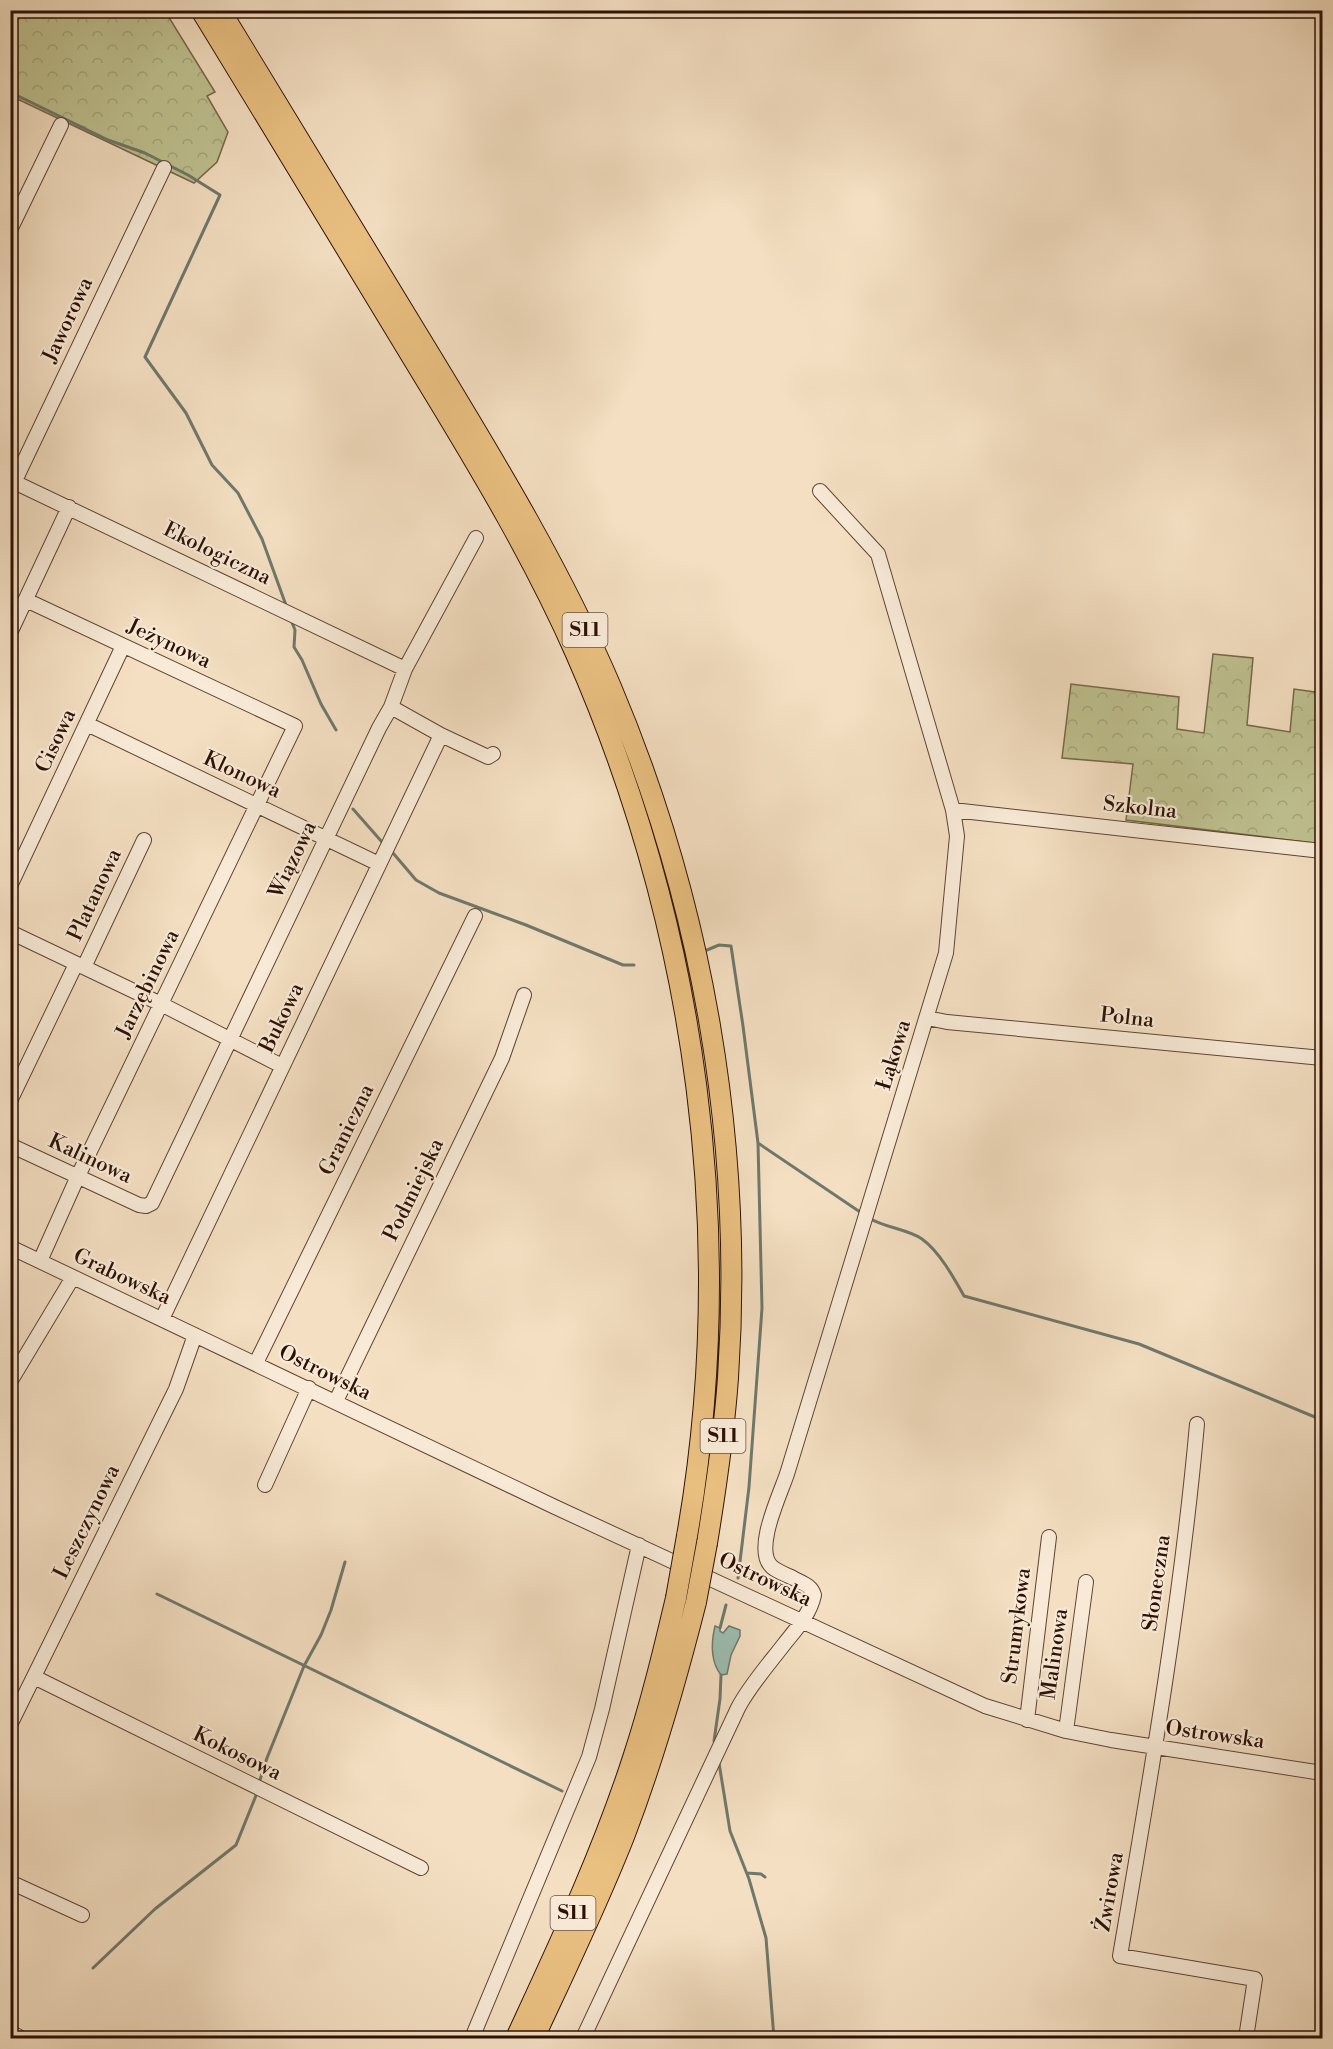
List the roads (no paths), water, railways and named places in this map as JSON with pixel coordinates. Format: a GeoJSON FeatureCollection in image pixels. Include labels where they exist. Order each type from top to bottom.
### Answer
{"type":"FeatureCollection","features":[{"type":"Feature","properties":{"kind":"highway","name":"S11"},"geometry":{"type":"LineString","coordinates":[[201,10],[407,348],[505,514],[575,652],[631,795],[661,897],[685,1007],[695,1072],[705,1166],[710,1253],[709,1329],[704,1408],[687,1536],[676,1598],[646,1716],[618,1801],[561,1942],[516,2038]]}},
{"type":"Feature","properties":{"kind":"highway","name":"S11"},"geometry":{"type":"LineString","coordinates":[[220,10],[458,400],[550,557],[611,687],[642,766],[670,853],[702,979],[711,1032],[724,1127],[729,1185],[731,1259],[728,1378],[721,1457],[707,1543],[696,1602],[660,1734],[625,1834],[534,2038]]}},
{"type":"Feature","properties":{"kind":"street"},"geometry":{"type":"LineString","coordinates":[[10,230],[61,125]]}},
{"type":"Feature","properties":{"kind":"street","name":"Jaworowa"},"geometry":{"type":"LineString","coordinates":[[12,484],[164,168]]}},
{"type":"Feature","properties":{"kind":"street","name":"Ekologiczna"},"geometry":{"type":"LineString","coordinates":[[12,484],[69,507],[405,669]]}},
{"type":"Feature","properties":{"kind":"street","name":"Łąkowa"},"geometry":{"type":"LineString","coordinates":[[803,1620],[813,1602],[814,1595],[810,1587],[772,1567],[767,1561],[766,1534],[787,1474],[946,952],[957,836],[953,810],[878,554],[820,491]]}},
{"type":"Feature","properties":{"kind":"street"},"geometry":{"type":"LineString","coordinates":[[10,633],[69,507]]}},
{"type":"Feature","properties":{"kind":"street","name":"Wiązowa"},"geometry":{"type":"LineString","coordinates":[[152,1203],[392,707],[405,669],[476,538]]}},
{"type":"Feature","properties":{"kind":"street","name":"Jeżynowa"},"geometry":{"type":"LineString","coordinates":[[26,600],[295,726]]}},
{"type":"Feature","properties":{"kind":"street","name":"Cisowa"},"geometry":{"type":"LineString","coordinates":[[10,886],[123,646]]}},
{"type":"Feature","properties":{"kind":"street"},"geometry":{"type":"LineString","coordinates":[[392,707],[441,735],[488,757],[493,754]]}},
{"type":"Feature","properties":{"kind":"street","name":"Klonowa"},"geometry":{"type":"LineString","coordinates":[[87,724],[379,864]]}},
{"type":"Feature","properties":{"kind":"street","name":"Jarzębinowa"},"geometry":{"type":"LineString","coordinates":[[40,1261],[78,1176],[295,726]]}},
{"type":"Feature","properties":{"kind":"street","name":"Bukowa"},"geometry":{"type":"LineString","coordinates":[[162,1319],[441,735]]}},
{"type":"Feature","properties":{"kind":"street","name":"Szkolna"},"geometry":{"type":"LineString","coordinates":[[953,810],[1323,851]]}},
{"type":"Feature","properties":{"kind":"street","name":"Platanowa"},"geometry":{"type":"LineString","coordinates":[[10,1101],[144,840]]}},
{"type":"Feature","properties":{"kind":"street","name":"Graniczna"},"geometry":{"type":"LineString","coordinates":[[256,1363],[475,916]]}},
{"type":"Feature","properties":{"kind":"street"},"geometry":{"type":"LineString","coordinates":[[10,932],[161,1004],[282,1066]]}},
{"type":"Feature","properties":{"kind":"street","name":"Podmiejska"},"geometry":{"type":"LineString","coordinates":[[336,1401],[502,1058],[524,995]]}},
{"type":"Feature","properties":{"kind":"street","name":"Polna"},"geometry":{"type":"LineString","coordinates":[[927,1018],[947,1022],[1323,1058]]}},
{"type":"Feature","properties":{"kind":"street","name":"Kalinowa"},"geometry":{"type":"LineString","coordinates":[[10,1145],[139,1205],[147,1206],[152,1203]]}},
{"type":"Feature","properties":{"kind":"street","name":"Grabowska"},"geometry":{"type":"LineString","coordinates":[[10,1247],[215,1344]]}},
{"type":"Feature","properties":{"kind":"street"},"geometry":{"type":"LineString","coordinates":[[10,1382],[73,1276]]}},
{"type":"Feature","properties":{"kind":"street","name":"Leszczynowa"},"geometry":{"type":"LineString","coordinates":[[10,1725],[176,1389],[195,1335]]}},
{"type":"Feature","properties":{"kind":"street","name":"Ostrowska"},"geometry":{"type":"LineString","coordinates":[[215,1344],[555,1507],[803,1620],[970,1700],[1066,1731],[1156,1748],[1323,1773]]}},
{"type":"Feature","properties":{"kind":"street"},"geometry":{"type":"LineString","coordinates":[[265,1485],[309,1388]]}},
{"type":"Feature","properties":{"kind":"street","name":"Słoneczna"},"geometry":{"type":"LineString","coordinates":[[1156,1748],[1190,1496],[1197,1424]]}},
{"type":"Feature","properties":{"kind":"street","name":"Strumykowa"},"geometry":{"type":"LineString","coordinates":[[1027,1719],[1049,1537]]}},
{"type":"Feature","properties":{"kind":"street"},"geometry":{"type":"LineString","coordinates":[[472,2038],[589,1758],[639,1545]]}},
{"type":"Feature","properties":{"kind":"street","name":"Malinowa"},"geometry":{"type":"LineString","coordinates":[[1066,1731],[1086,1582]]}},
{"type":"Feature","properties":{"kind":"street"},"geometry":{"type":"LineString","coordinates":[[583,2038],[742,1701],[803,1620]]}},
{"type":"Feature","properties":{"kind":"street","name":"Kokosowa"},"geometry":{"type":"LineString","coordinates":[[34,1677],[421,1868]]}},
{"type":"Feature","properties":{"kind":"street","name":"Żwirowa"},"geometry":{"type":"LineString","coordinates":[[1156,1748],[1120,1956],[1255,1979],[1246,2038]]}},
{"type":"Feature","properties":{"kind":"street"},"geometry":{"type":"LineString","coordinates":[[10,1882],[82,1915]]}},
{"type":"Feature","properties":{"kind":"street"},"geometry":{"type":"LineString","coordinates":[[10,2032],[21,2038]]}},
{"type":"Feature","properties":{"kind":"waterway"},"geometry":{"type":"LineString","coordinates":[[10,92],[108,140],[145,153],[188,175],[220,195],[145,357],[186,413],[212,465],[238,493],[262,539],[287,608]]}},
{"type":"Feature","properties":{"kind":"waterway"},"geometry":{"type":"LineString","coordinates":[[291,620],[295,630],[294,647],[336,730]]}},
{"type":"Feature","properties":{"kind":"waterway"},"geometry":{"type":"LineString","coordinates":[[353,809],[382,842]]}},
{"type":"Feature","properties":{"kind":"waterway"},"geometry":{"type":"LineString","coordinates":[[393,853],[416,880],[439,893],[526,925],[623,965],[634,965]]}},
{"type":"Feature","properties":{"kind":"waterway"},"geometry":{"type":"LineString","coordinates":[[707,950],[719,945],[731,946],[758,1143],[762,1308],[749,1487],[738,1578]]}},
{"type":"Feature","properties":{"kind":"waterway"},"geometry":{"type":"LineString","coordinates":[[758,1143],[863,1214]]}},
{"type":"Feature","properties":{"kind":"waterway"},"geometry":{"type":"LineString","coordinates":[[869,1218],[922,1239],[940,1258],[964,1296],[1139,1344],[1322,1420]]}},
{"type":"Feature","properties":{"kind":"waterway"},"geometry":{"type":"LineString","coordinates":[[259,1783],[304,1666],[321,1635],[331,1610],[345,1562]]}},
{"type":"Feature","properties":{"kind":"waterway"},"geometry":{"type":"LineString","coordinates":[[157,1594],[562,1791]]}},
{"type":"Feature","properties":{"kind":"waterway"},"geometry":{"type":"LineString","coordinates":[[720,1628],[726,1605]]}},
{"type":"Feature","properties":{"kind":"waterway"},"geometry":{"type":"LineString","coordinates":[[714,1741],[721,1675]]}},
{"type":"Feature","properties":{"kind":"waterway"},"geometry":{"type":"LineString","coordinates":[[719,1763],[730,1831],[749,1879],[766,1938],[774,2038]]}},
{"type":"Feature","properties":{"kind":"waterway"},"geometry":{"type":"LineString","coordinates":[[93,1968],[155,1909],[236,1845],[257,1793]]}},
{"type":"Feature","properties":{"kind":"waterway"},"geometry":{"type":"LineString","coordinates":[[747,1873],[761,1874],[765,1877]]}}]}
